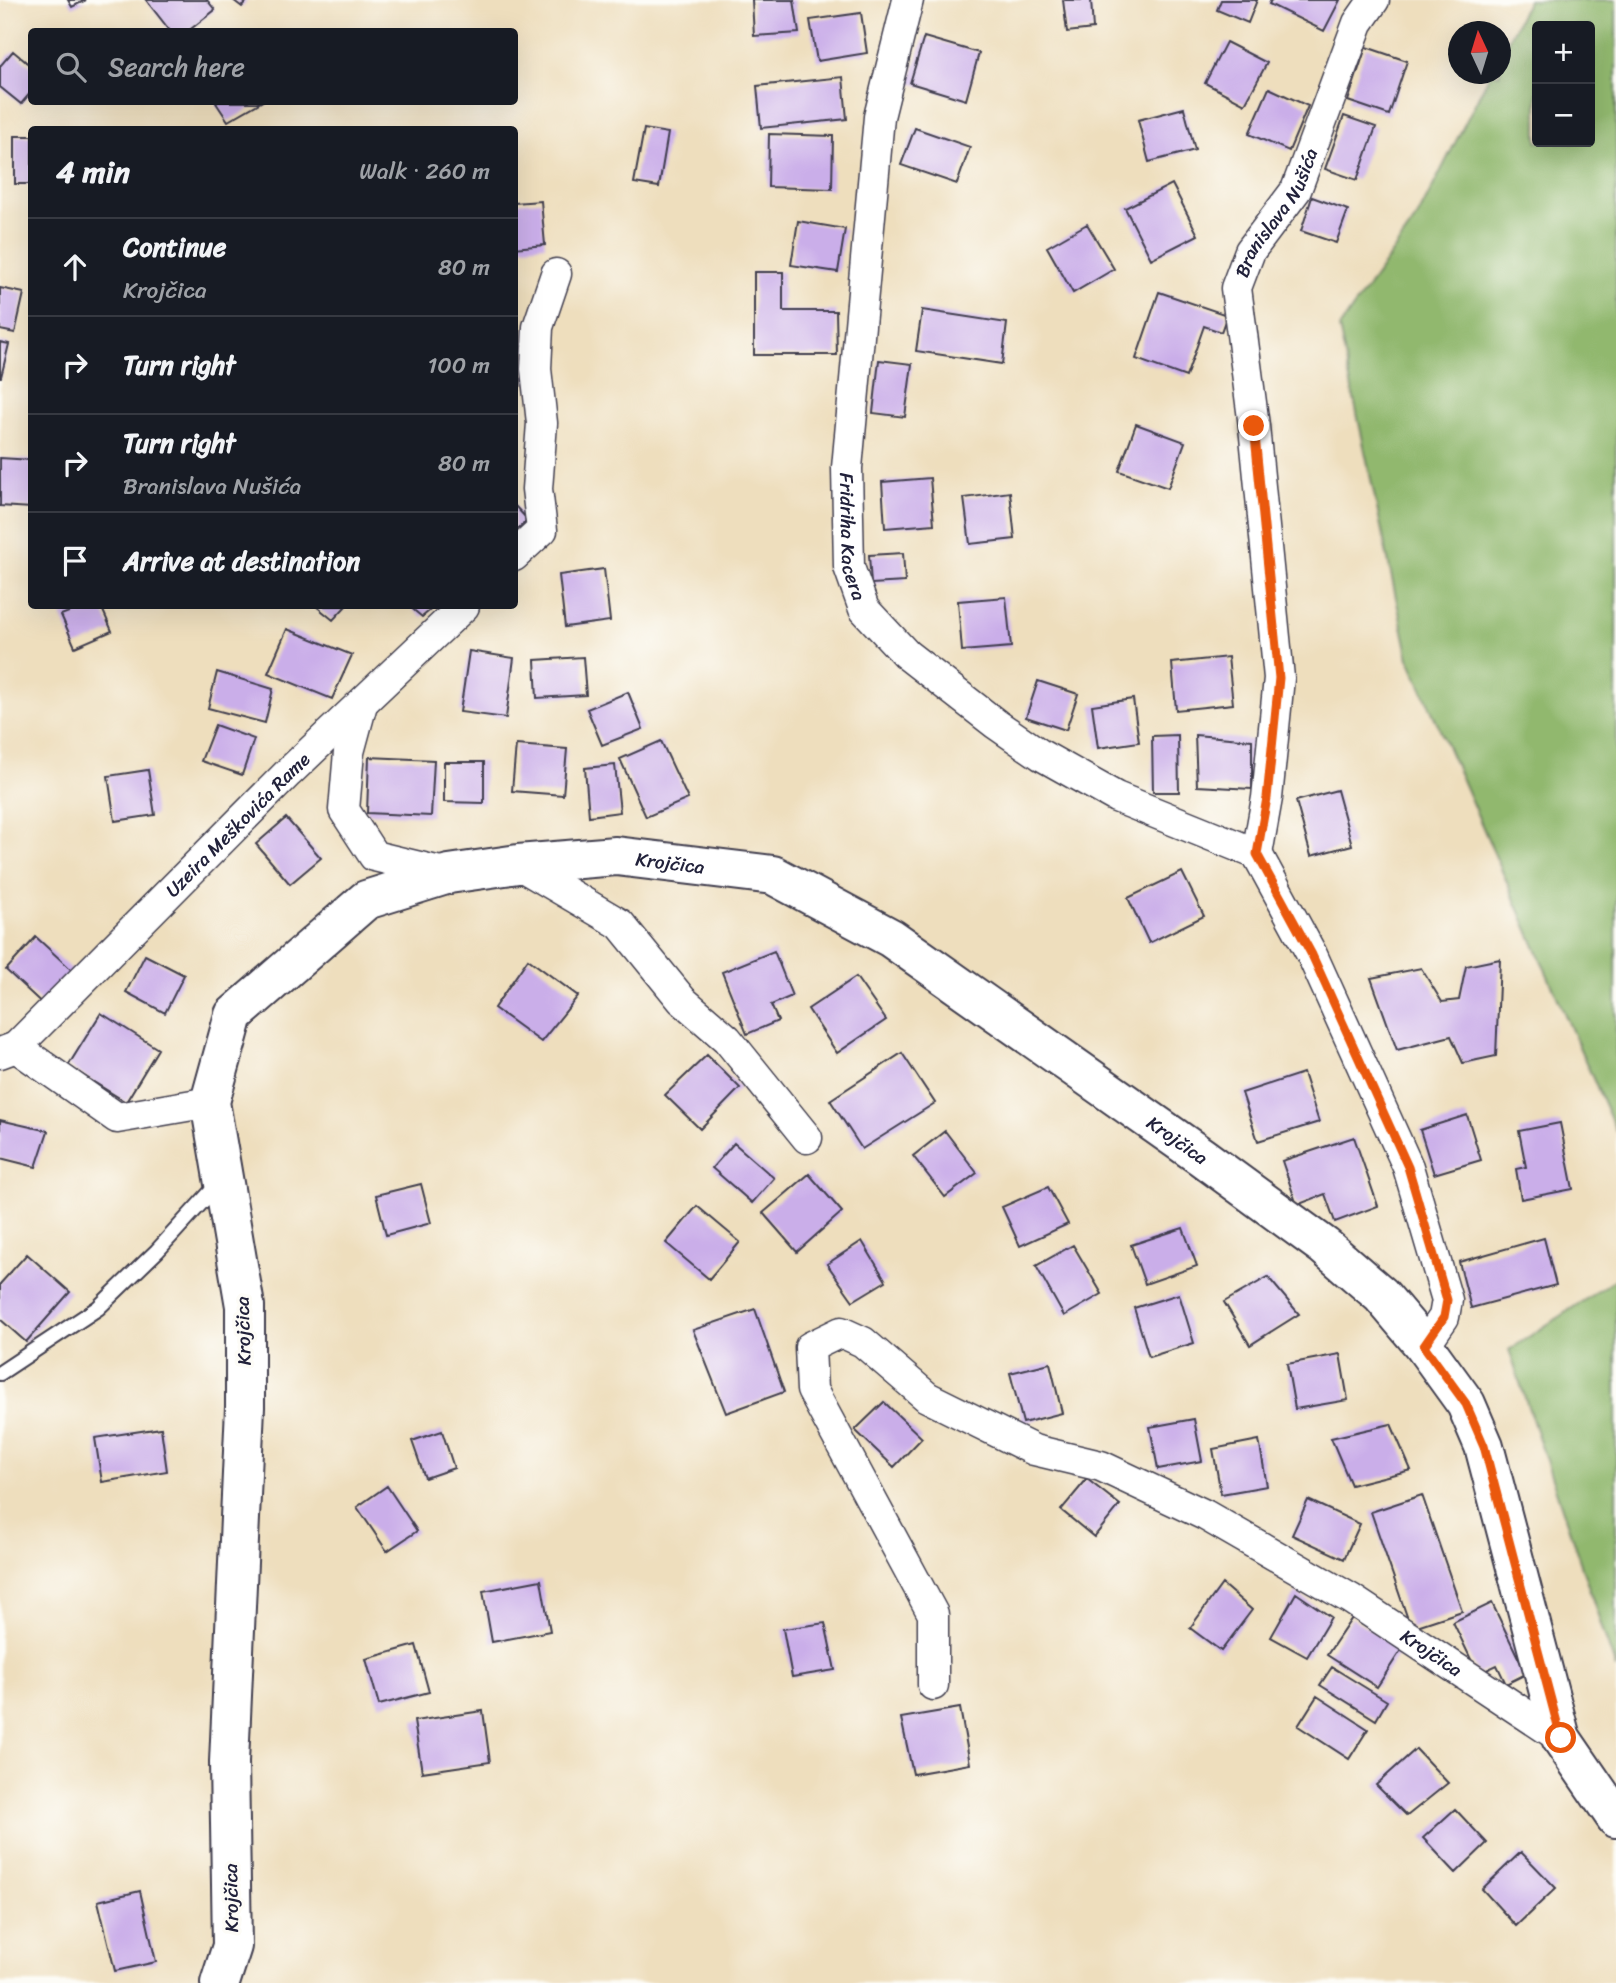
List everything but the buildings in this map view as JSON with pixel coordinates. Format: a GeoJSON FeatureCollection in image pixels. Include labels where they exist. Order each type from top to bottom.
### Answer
{"type":"FeatureCollection","features":[{"type":"Feature","properties":{"kind":"main road","name":"Krojčica"},"geometry":{"type":"LineString","coordinates":[[220,1983],[232,1946],[229,1762],[245,1407],[245,1306],[210,1102],[234,1015],[366,900],[449,874],[518,864],[616,856],[773,875],[879,931],[1180,1141],[1324,1246],[1381,1295],[1424,1346],[1466,1404],[1484,1446],[1561,1738],[1616,1818]]}},
{"type":"Feature","properties":{"kind":"street","name":"Fridriha Kacera"},"geometry":{"type":"LineString","coordinates":[[908,0],[879,117],[848,468],[849,566],[864,609],[906,654],[996,724],[1041,755],[1116,797],[1257,854]]}},
{"type":"Feature","properties":{"kind":"street","name":"Branislava Nušića"},"geometry":{"type":"LineString","coordinates":[[1257,854],[1267,798],[1279,678],[1255,439],[1236,288],[1250,251],[1296,190],[1358,23],[1374,0]]}},
{"type":"Feature","properties":{"kind":"street"},"geometry":{"type":"LineString","coordinates":[[518,552],[541,530],[537,489],[542,423],[536,369],[538,327],[556,274]]}},
{"type":"Feature","properties":{"kind":"street","name":"Uzeira Meškovića Rame"},"geometry":{"type":"LineString","coordinates":[[210,1102],[117,1118],[8,1050],[288,773],[461,609]]}},
{"type":"Feature","properties":{"kind":"street"},"geometry":{"type":"LineString","coordinates":[[362,704],[349,752],[344,810],[374,856],[449,874]]}},
{"type":"Feature","properties":{"kind":"street"},"geometry":{"type":"LineString","coordinates":[[1257,854],[1312,955],[1408,1167],[1447,1300],[1444,1317],[1424,1346]]}},
{"type":"Feature","properties":{"kind":"street"},"geometry":{"type":"LineString","coordinates":[[518,864],[620,924],[682,1000],[727,1039],[807,1138]]}},
{"type":"Feature","properties":{"kind":"street","name":"Krojčica"},"geometry":{"type":"LineString","coordinates":[[933,1685],[933,1614],[812,1390],[810,1347],[841,1332],[863,1342],[927,1397],[1034,1450],[1101,1466],[1205,1515],[1351,1598],[1561,1738]]}},
{"type":"Feature","properties":{"kind":"lane"},"geometry":{"type":"LineString","coordinates":[[0,1373],[97,1308],[157,1251],[223,1178]]}},
{"type":"Feature","properties":{"kind":"green space"},"geometry":{"type":"Polygon","coordinates":[[[1528,0],[1616,0],[1616,1131],[1409,659],[1339,328],[1418,216],[1485,84],[1511,84],[1511,34],[1528,0]]]}},
{"type":"Feature","properties":{"kind":"green space"},"geometry":{"type":"Polygon","coordinates":[[[1616,1279],[1616,1669],[1509,1350],[1616,1279]]]}},
{"type":"Feature","properties":{"kind":"route"},"geometry":{"type":"LineString","coordinates":[[1254,426],[1279,678],[1267,798],[1257,854],[1312,955],[1408,1167],[1447,1300],[1444,1317],[1424,1346],[1466,1404],[1484,1446],[1561,1738]]}}]}
